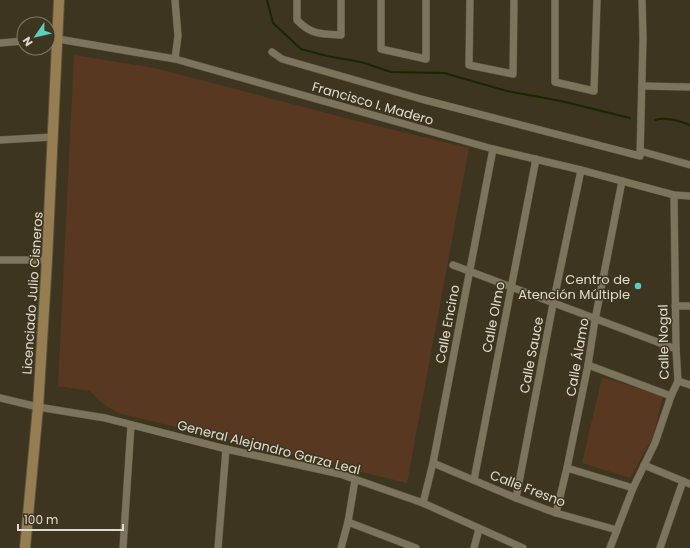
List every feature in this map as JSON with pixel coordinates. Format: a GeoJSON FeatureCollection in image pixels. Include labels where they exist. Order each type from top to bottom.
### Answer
{"type":"FeatureCollection","features":[{"type":"Feature","properties":{"kind":"street","name":"Licenciado Julio Cisneros"},"geometry":{"type":"LineString","coordinates":[[56,20],[59,0]]}},
{"type":"Feature","properties":{"kind":"street"},"geometry":{"type":"LineString","coordinates":[[175,0],[178,36],[175,59]]}},
{"type":"Feature","properties":{"kind":"street"},"geometry":{"type":"LineString","coordinates":[[297,0],[297,20],[304,27],[316,34],[341,35],[341,0]]}},
{"type":"Feature","properties":{"kind":"street"},"geometry":{"type":"LineString","coordinates":[[381,0],[381,48],[426,59],[426,0]]}},
{"type":"Feature","properties":{"kind":"street"},"geometry":{"type":"LineString","coordinates":[[470,0],[469,65],[513,74],[514,0]]}},
{"type":"Feature","properties":{"kind":"street"},"geometry":{"type":"LineString","coordinates":[[555,0],[555,82],[594,91],[597,0]]}},
{"type":"Feature","properties":{"kind":"street"},"geometry":{"type":"LineString","coordinates":[[272,52],[282,59],[421,99],[640,156],[642,0]]}},
{"type":"Feature","properties":{"kind":"street","name":"Francisco I. Madero"},"geometry":{"type":"LineString","coordinates":[[56,40],[175,59],[493,149],[581,170],[674,195],[690,196]]}},
{"type":"Feature","properties":{"kind":"street"},"geometry":{"type":"LineString","coordinates":[[0,43],[16,42]]}},
{"type":"Feature","properties":{"kind":"street","name":"Licenciado Julio Cisneros"},"geometry":{"type":"LineString","coordinates":[[25,548],[38,407],[47,260],[53,137],[53,56]]}},
{"type":"Feature","properties":{"kind":"street"},"geometry":{"type":"LineString","coordinates":[[642,86],[690,87]]}},
{"type":"Feature","properties":{"kind":"street"},"geometry":{"type":"LineString","coordinates":[[0,140],[53,137]]}},
{"type":"Feature","properties":{"kind":"street","name":"Calle Encino"},"geometry":{"type":"LineString","coordinates":[[423,503],[433,463],[493,149]]}},
{"type":"Feature","properties":{"kind":"street"},"geometry":{"type":"LineString","coordinates":[[640,151],[690,165]]}},
{"type":"Feature","properties":{"kind":"street","name":"Calle Olmo"},"geometry":{"type":"LineString","coordinates":[[474,480],[536,159]]}},
{"type":"Feature","properties":{"kind":"street","name":"Calle Sauce"},"geometry":{"type":"LineString","coordinates":[[516,498],[553,304],[581,170]]}},
{"type":"Feature","properties":{"kind":"street","name":"Calle Álamo"},"geometry":{"type":"LineString","coordinates":[[556,513],[567,468],[588,365],[595,320],[622,181]]}},
{"type":"Feature","properties":{"kind":"street","name":"Calle Nogal"},"geometry":{"type":"LineString","coordinates":[[610,548],[633,488],[660,429],[671,396],[678,381],[675,306],[674,195]]}},
{"type":"Feature","properties":{"kind":"street"},"geometry":{"type":"LineString","coordinates":[[0,260],[47,260]]}},
{"type":"Feature","properties":{"kind":"street"},"geometry":{"type":"LineString","coordinates":[[453,265],[595,320],[676,349]]}},
{"type":"Feature","properties":{"kind":"street"},"geometry":{"type":"LineString","coordinates":[[675,306],[690,306]]}},
{"type":"Feature","properties":{"kind":"street"},"geometry":{"type":"LineString","coordinates":[[588,365],[671,396]]}},
{"type":"Feature","properties":{"kind":"street"},"geometry":{"type":"LineString","coordinates":[[678,381],[690,385]]}},
{"type":"Feature","properties":{"kind":"street","name":"General Alejandro Garza Leal"},"geometry":{"type":"LineString","coordinates":[[0,398],[38,407],[105,418],[226,449],[340,474],[423,503],[520,548]]}},
{"type":"Feature","properties":{"kind":"street"},"geometry":{"type":"LineString","coordinates":[[123,548],[131,425]]}},
{"type":"Feature","properties":{"kind":"street"},"geometry":{"type":"LineString","coordinates":[[218,548],[226,449]]}},
{"type":"Feature","properties":{"kind":"street","name":"Calle Fresno"},"geometry":{"type":"LineString","coordinates":[[433,463],[556,513],[617,530]]}},
{"type":"Feature","properties":{"kind":"street"},"geometry":{"type":"LineString","coordinates":[[644,465],[686,482],[660,548]]}},
{"type":"Feature","properties":{"kind":"street"},"geometry":{"type":"LineString","coordinates":[[567,468],[633,488]]}},
{"type":"Feature","properties":{"kind":"street"},"geometry":{"type":"LineString","coordinates":[[341,548],[348,522],[355,480]]}},
{"type":"Feature","properties":{"kind":"street"},"geometry":{"type":"LineString","coordinates":[[348,522],[416,548]]}},
{"type":"Feature","properties":{"kind":"street"},"geometry":{"type":"LineString","coordinates":[[474,548],[479,529]]}},
{"type":"Feature","properties":{"kind":"shaded area"},"geometry":{"type":"Polygon","coordinates":[[[74,55],[155,68],[357,121],[469,148],[407,483],[118,413],[102,403],[90,391],[58,386],[74,55]]]}},
{"type":"Feature","properties":{"kind":"shaded area"},"geometry":{"type":"Polygon","coordinates":[[[602,377],[663,396],[653,437],[630,478],[582,463],[602,377]]]}},
{"type":"Feature","properties":{"kind":"waterway"},"geometry":{"type":"LineString","coordinates":[[267,0],[273,23],[301,49],[327,56],[361,62],[391,72],[444,73],[507,91],[561,101],[630,118]]}},
{"type":"Feature","properties":{"kind":"waterway"},"geometry":{"type":"LineString","coordinates":[[655,120],[672,120],[690,125]]}},
{"type":"Feature","properties":{"kind":"place","name":"Centro de Atención Múltiple"},"geometry":{"type":"Point","coordinates":[638,286]}}]}
